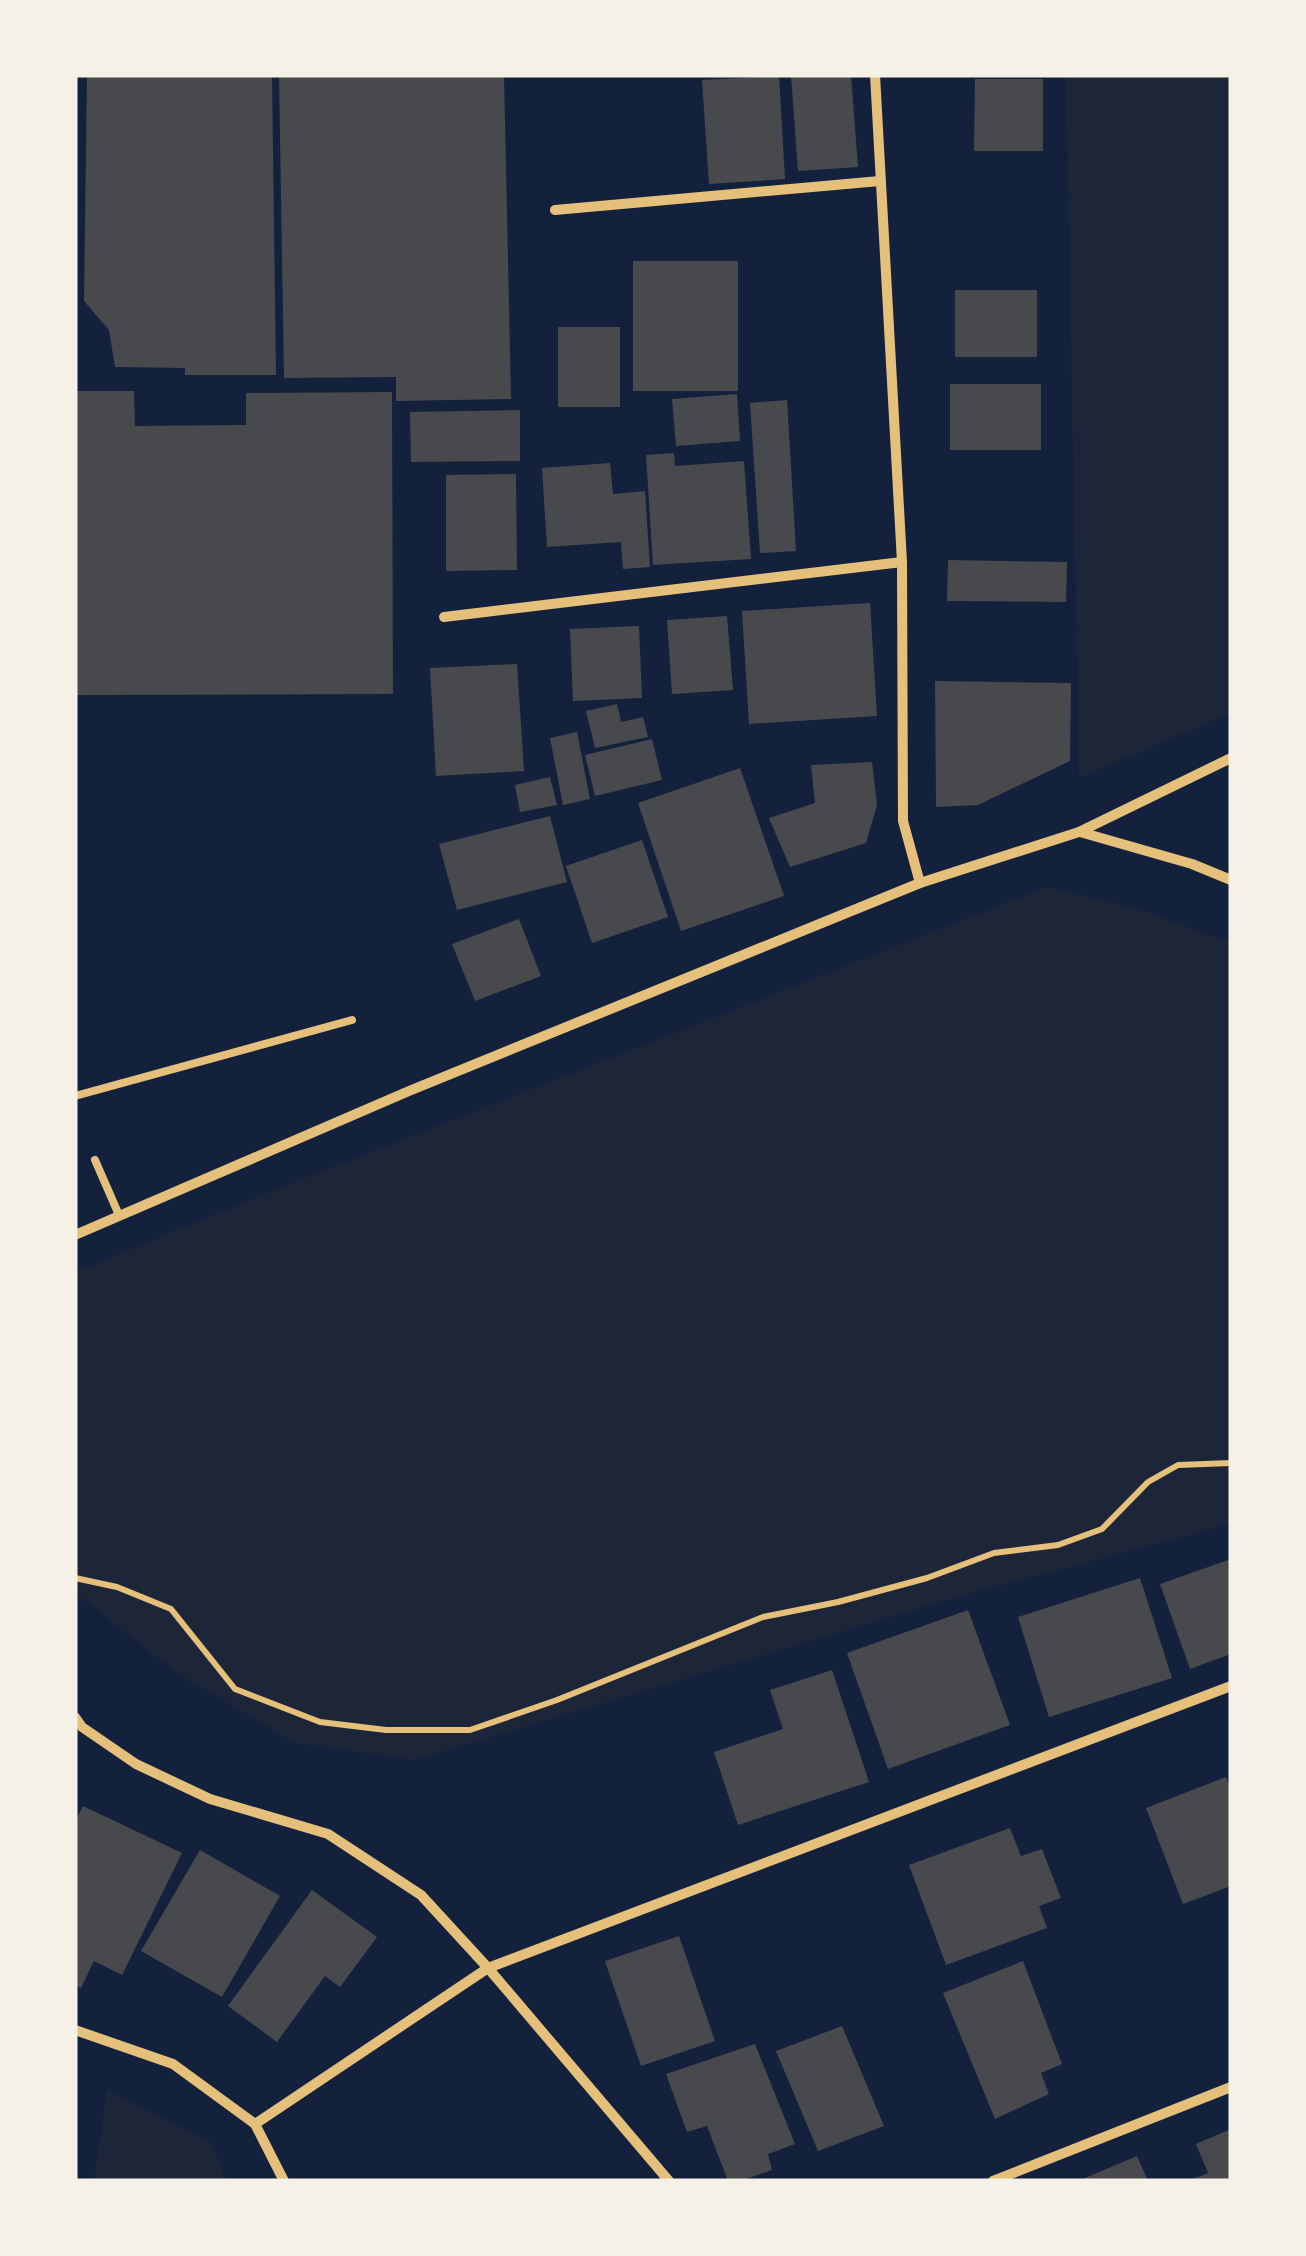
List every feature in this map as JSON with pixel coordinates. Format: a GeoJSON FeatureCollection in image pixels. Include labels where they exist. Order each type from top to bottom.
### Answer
{"type":"FeatureCollection","features":[{"type":"Feature","properties":{"kind":"street"},"geometry":{"type":"LineString","coordinates":[[875,75],[902,562],[903,821],[920,883]]}},
{"type":"Feature","properties":{"kind":"street"},"geometry":{"type":"LineString","coordinates":[[555,210],[880,181]]}},
{"type":"Feature","properties":{"kind":"street"},"geometry":{"type":"LineString","coordinates":[[444,616],[902,562]]}},
{"type":"Feature","properties":{"kind":"street"},"geometry":{"type":"LineString","coordinates":[[75,1235],[409,1092],[920,883],[1079,832],[1231,758]]}},
{"type":"Feature","properties":{"kind":"street"},"geometry":{"type":"LineString","coordinates":[[1079,832],[1192,864],[1231,880]]}},
{"type":"Feature","properties":{"kind":"street"},"geometry":{"type":"LineString","coordinates":[[255,2124],[488,1968],[1231,1686]]}},
{"type":"Feature","properties":{"kind":"street"},"geometry":{"type":"LineString","coordinates":[[75,1717],[82,1727],[136,1764],[210,1798],[328,1834],[421,1894],[668,2181]]}},
{"type":"Feature","properties":{"kind":"street"},"geometry":{"type":"LineString","coordinates":[[75,2030],[174,2064],[255,2124],[284,2181]]}},
{"type":"Feature","properties":{"kind":"street"},"geometry":{"type":"LineString","coordinates":[[993,2181],[1231,2087]]}},
{"type":"Feature","properties":{"kind":"lane"},"geometry":{"type":"LineString","coordinates":[[75,1096],[352,1020]]}},
{"type":"Feature","properties":{"kind":"lane"},"geometry":{"type":"LineString","coordinates":[[95,1160],[118,1215]]}},
{"type":"Feature","properties":{"kind":"path"},"geometry":{"type":"LineString","coordinates":[[75,1578],[117,1588],[171,1609],[234,1689],[320,1722],[386,1730],[470,1730],[557,1700],[763,1617],[927,1578],[994,1554],[1058,1545],[1102,1529],[1148,1482],[1178,1465],[1231,1463]]}},
{"type":"Feature","properties":{"kind":"shaded area"},"geometry":{"type":"Polygon","coordinates":[[[1066,75],[1231,75],[1231,713],[1079,778],[1066,75]]]}},
{"type":"Feature","properties":{"kind":"shaded area"},"geometry":{"type":"Polygon","coordinates":[[[1047,887],[1136,908],[1231,943],[1231,1524],[954,1598],[415,1760],[296,1743],[178,1674],[75,1593],[75,1272],[289,1184],[1047,887]]]}},
{"type":"Feature","properties":{"kind":"shaded area"},"geometry":{"type":"Polygon","coordinates":[[[107,2090],[211,2142],[226,2181],[94,2181],[107,2090]]]}},
{"type":"Feature","properties":{"kind":"building"},"geometry":{"type":"Polygon","coordinates":[[[87,75],[272,75],[276,375],[185,375],[185,368],[115,367],[109,330],[84,301],[87,75]]]}},
{"type":"Feature","properties":{"kind":"building"},"geometry":{"type":"Polygon","coordinates":[[[279,75],[504,75],[511,399],[396,401],[396,377],[284,378],[279,75]]]}},
{"type":"Feature","properties":{"kind":"building"},"geometry":{"type":"Polygon","coordinates":[[[791,75],[851,75],[858,167],[798,171],[791,75]]]}},
{"type":"Feature","properties":{"kind":"building"},"geometry":{"type":"Polygon","coordinates":[[[779,76],[785,179],[709,184],[702,80],[779,76]]]}},
{"type":"Feature","properties":{"kind":"building"},"geometry":{"type":"Polygon","coordinates":[[[975,79],[1043,79],[1043,151],[974,151],[975,79]]]}},
{"type":"Feature","properties":{"kind":"building"},"geometry":{"type":"Polygon","coordinates":[[[633,261],[738,261],[738,391],[633,391],[633,261]]]}},
{"type":"Feature","properties":{"kind":"building"},"geometry":{"type":"Polygon","coordinates":[[[955,290],[1037,290],[1037,357],[955,357],[955,290]]]}},
{"type":"Feature","properties":{"kind":"building"},"geometry":{"type":"Polygon","coordinates":[[[558,327],[620,327],[620,407],[558,407],[558,327]]]}},
{"type":"Feature","properties":{"kind":"building"},"geometry":{"type":"Polygon","coordinates":[[[950,384],[1041,384],[1041,450],[950,450],[950,384]]]}},
{"type":"Feature","properties":{"kind":"building"},"geometry":{"type":"Polygon","coordinates":[[[75,391],[134,391],[135,426],[246,425],[246,393],[392,392],[393,694],[75,695],[75,391]]]}},
{"type":"Feature","properties":{"kind":"building"},"geometry":{"type":"Polygon","coordinates":[[[737,394],[740,441],[676,446],[672,399],[737,394]]]}},
{"type":"Feature","properties":{"kind":"building"},"geometry":{"type":"Polygon","coordinates":[[[787,400],[796,551],[760,553],[750,403],[787,400]]]}},
{"type":"Feature","properties":{"kind":"building"},"geometry":{"type":"Polygon","coordinates":[[[520,410],[520,461],[411,462],[410,412],[520,410]]]}},
{"type":"Feature","properties":{"kind":"building"},"geometry":{"type":"Polygon","coordinates":[[[674,453],[675,466],[744,461],[751,559],[653,565],[646,455],[674,453]]]}},
{"type":"Feature","properties":{"kind":"building"},"geometry":{"type":"Polygon","coordinates":[[[610,463],[613,494],[645,491],[650,567],[623,569],[621,542],[547,547],[542,468],[610,463]]]}},
{"type":"Feature","properties":{"kind":"building"},"geometry":{"type":"Polygon","coordinates":[[[516,474],[517,570],[446,571],[446,475],[516,474]]]}},
{"type":"Feature","properties":{"kind":"building"},"geometry":{"type":"Polygon","coordinates":[[[948,560],[1067,562],[1066,602],[947,601],[948,560]]]}},
{"type":"Feature","properties":{"kind":"building"},"geometry":{"type":"Polygon","coordinates":[[[870,603],[877,716],[749,724],[742,611],[870,603]]]}},
{"type":"Feature","properties":{"kind":"building"},"geometry":{"type":"Polygon","coordinates":[[[727,616],[733,690],[672,694],[667,620],[727,616]]]}},
{"type":"Feature","properties":{"kind":"building"},"geometry":{"type":"Polygon","coordinates":[[[639,626],[642,698],[573,701],[570,629],[639,626]]]}},
{"type":"Feature","properties":{"kind":"building"},"geometry":{"type":"Polygon","coordinates":[[[517,664],[524,771],[436,776],[430,668],[517,664]]]}},
{"type":"Feature","properties":{"kind":"building"},"geometry":{"type":"Polygon","coordinates":[[[935,681],[1071,683],[1070,761],[978,805],[936,807],[935,681]]]}},
{"type":"Feature","properties":{"kind":"building"},"geometry":{"type":"Polygon","coordinates":[[[617,704],[621,722],[643,717],[648,737],[595,748],[586,711],[617,704]]]}},
{"type":"Feature","properties":{"kind":"building"},"geometry":{"type":"Polygon","coordinates":[[[577,732],[590,799],[563,805],[550,738],[577,732]]]}},
{"type":"Feature","properties":{"kind":"building"},"geometry":{"type":"Polygon","coordinates":[[[652,739],[662,780],[595,796],[585,755],[652,739]]]}},
{"type":"Feature","properties":{"kind":"building"},"geometry":{"type":"Polygon","coordinates":[[[872,762],[877,805],[866,843],[790,867],[769,818],[815,803],[811,765],[872,762]]]}},
{"type":"Feature","properties":{"kind":"building"},"geometry":{"type":"Polygon","coordinates":[[[740,768],[784,896],[681,931],[638,803],[740,768]]]}},
{"type":"Feature","properties":{"kind":"building"},"geometry":{"type":"Polygon","coordinates":[[[550,777],[557,805],[520,812],[515,785],[550,777]]]}},
{"type":"Feature","properties":{"kind":"building"},"geometry":{"type":"Polygon","coordinates":[[[550,816],[567,882],[457,910],[439,844],[550,816]]]}},
{"type":"Feature","properties":{"kind":"building"},"geometry":{"type":"Polygon","coordinates":[[[642,840],[668,917],[592,943],[566,866],[642,840]]]}},
{"type":"Feature","properties":{"kind":"building"},"geometry":{"type":"Polygon","coordinates":[[[519,919],[541,976],[475,1001],[452,944],[519,919]]]}},
{"type":"Feature","properties":{"kind":"building"},"geometry":{"type":"Polygon","coordinates":[[[1231,1559],[1231,1654],[1190,1669],[1160,1584],[1231,1559]]]}},
{"type":"Feature","properties":{"kind":"building"},"geometry":{"type":"Polygon","coordinates":[[[1140,1578],[1172,1678],[1049,1717],[1018,1617],[1140,1578]]]}},
{"type":"Feature","properties":{"kind":"building"},"geometry":{"type":"Polygon","coordinates":[[[968,1610],[1010,1725],[888,1769],[847,1653],[968,1610]]]}},
{"type":"Feature","properties":{"kind":"building"},"geometry":{"type":"Polygon","coordinates":[[[832,1670],[869,1782],[738,1825],[714,1752],[783,1729],[770,1690],[832,1670]]]}},
{"type":"Feature","properties":{"kind":"building"},"geometry":{"type":"Polygon","coordinates":[[[1226,1777],[1231,1789],[1231,1886],[1183,1904],[1146,1808],[1226,1777]]]}},
{"type":"Feature","properties":{"kind":"building"},"geometry":{"type":"Polygon","coordinates":[[[83,1806],[182,1853],[122,1975],[94,1961],[81,1988],[75,1985],[75,1822],[83,1806]]]}},
{"type":"Feature","properties":{"kind":"building"},"geometry":{"type":"Polygon","coordinates":[[[1010,1828],[1021,1856],[1042,1849],[1061,1898],[1039,1906],[1047,1928],[946,1965],[909,1865],[1010,1828]]]}},
{"type":"Feature","properties":{"kind":"building"},"geometry":{"type":"Polygon","coordinates":[[[200,1850],[280,1896],[222,1997],[141,1951],[200,1850]]]}},
{"type":"Feature","properties":{"kind":"building"},"geometry":{"type":"Polygon","coordinates":[[[312,1890],[377,1937],[340,1987],[325,1976],[277,2042],[228,2006],[312,1890]]]}},
{"type":"Feature","properties":{"kind":"building"},"geometry":{"type":"Polygon","coordinates":[[[679,1936],[715,2041],[641,2066],[605,1961],[679,1936]]]}},
{"type":"Feature","properties":{"kind":"building"},"geometry":{"type":"Polygon","coordinates":[[[1023,1961],[1062,2064],[1041,2073],[1049,2094],[995,2119],[943,1993],[1023,1961]]]}},
{"type":"Feature","properties":{"kind":"building"},"geometry":{"type":"Polygon","coordinates":[[[842,2026],[884,2126],[818,2151],[776,2051],[842,2026]]]}},
{"type":"Feature","properties":{"kind":"building"},"geometry":{"type":"Polygon","coordinates":[[[755,2044],[795,2144],[768,2154],[772,2170],[728,2181],[707,2126],[687,2132],[666,2074],[755,2044]]]}},
{"type":"Feature","properties":{"kind":"building"},"geometry":{"type":"Polygon","coordinates":[[[1231,2129],[1231,2181],[1188,2181],[1208,2173],[1196,2144],[1231,2129]]]}},
{"type":"Feature","properties":{"kind":"building"},"geometry":{"type":"Polygon","coordinates":[[[1137,2156],[1148,2181],[1078,2181],[1137,2156]]]}}]}
